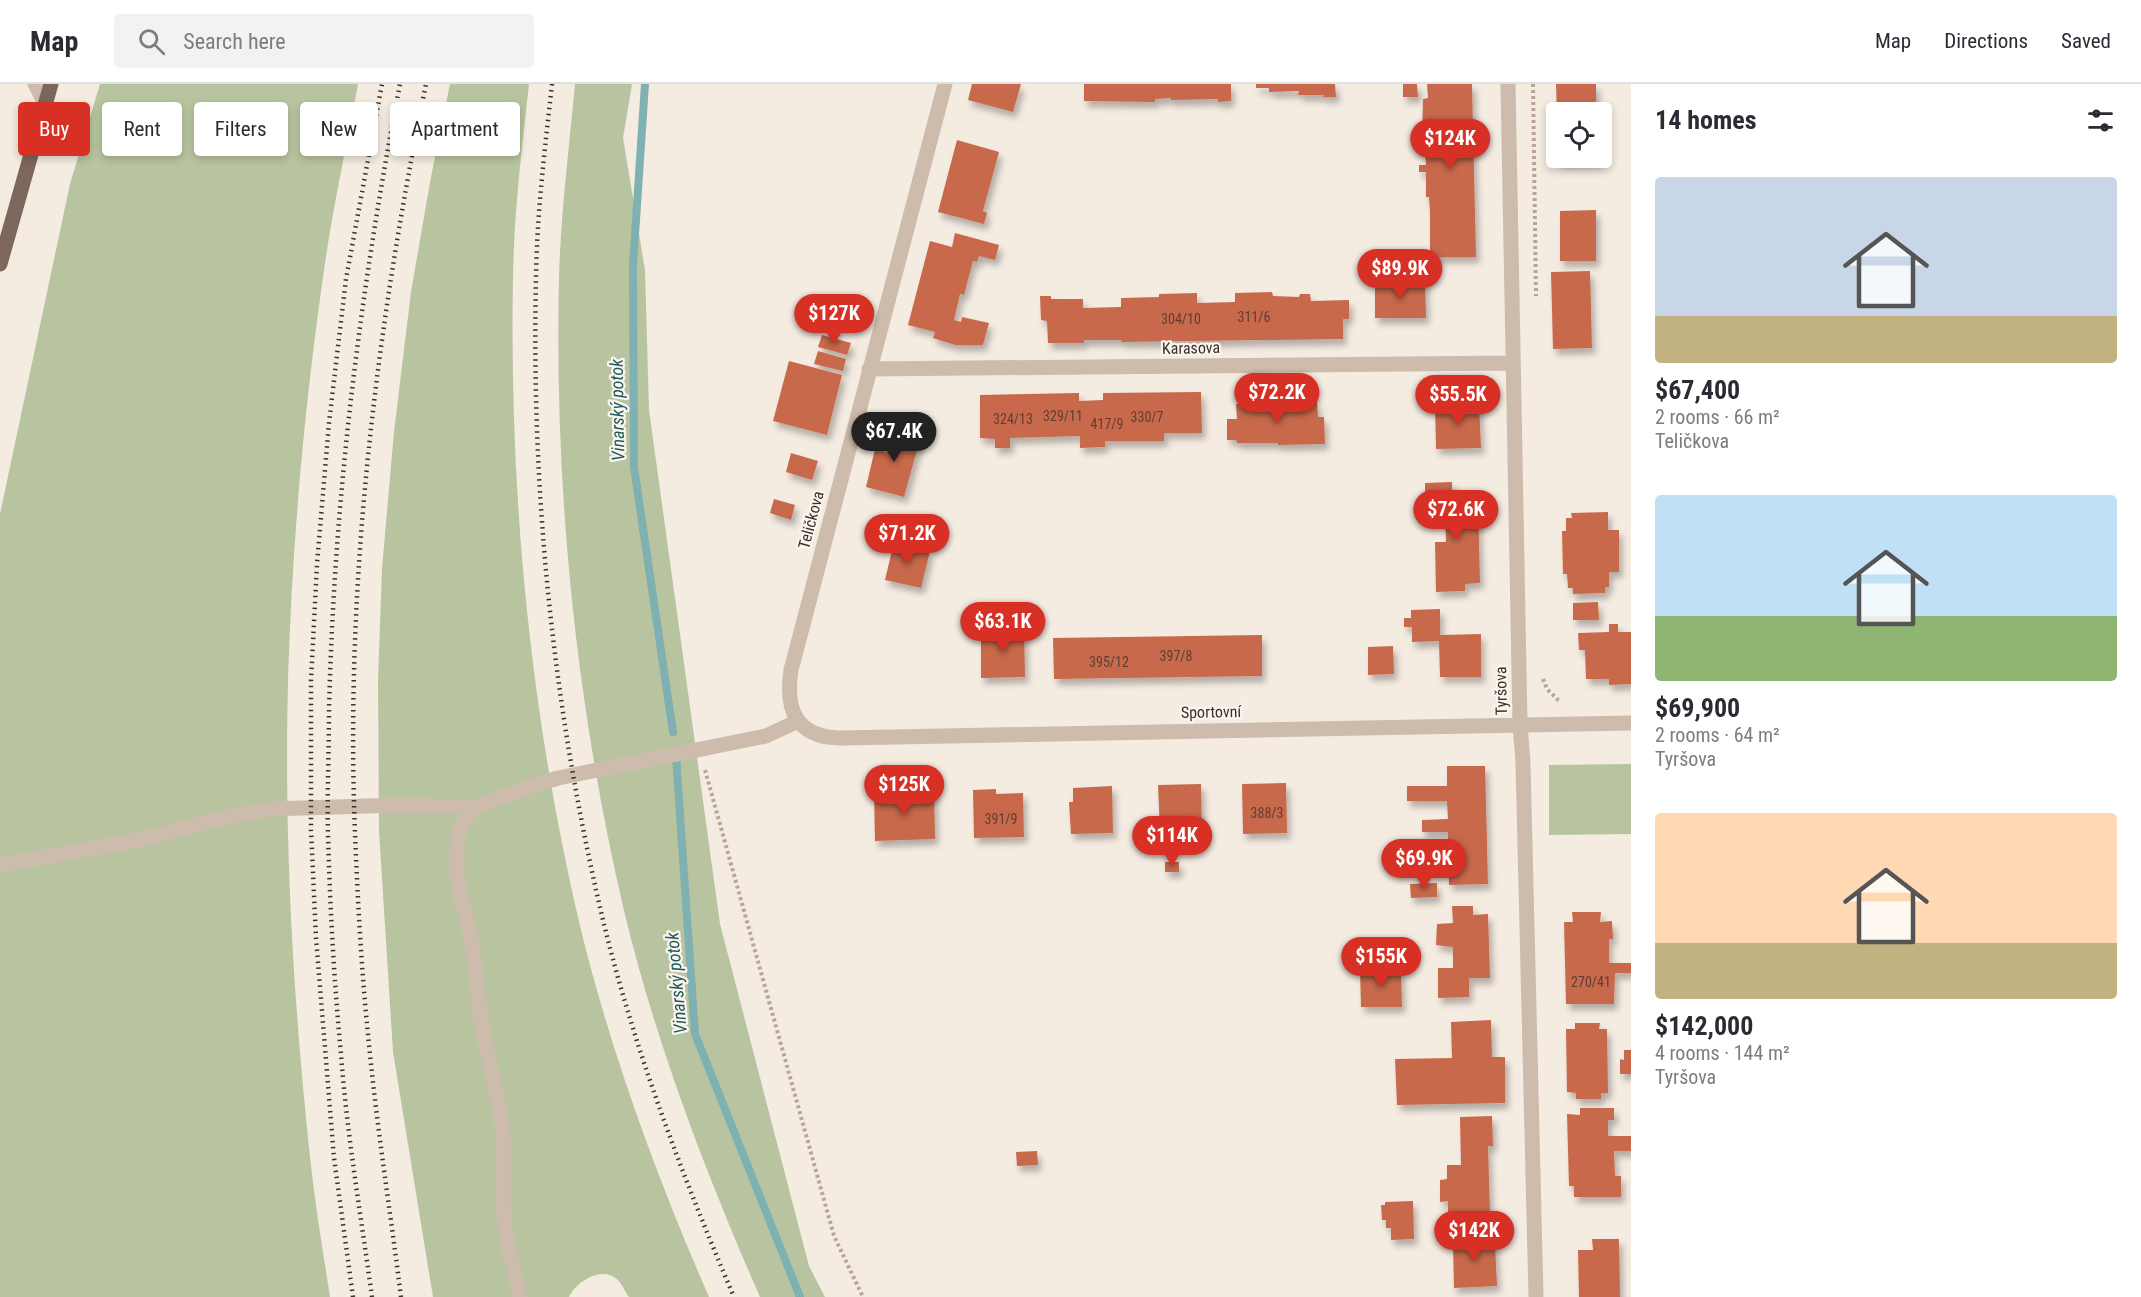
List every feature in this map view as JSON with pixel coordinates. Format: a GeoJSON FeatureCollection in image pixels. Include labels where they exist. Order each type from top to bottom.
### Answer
{"type":"FeatureCollection","features":[{"type":"Feature","properties":{"kind":"main road"},"geometry":{"type":"LineString","coordinates":[[45,102],[51,84]]}},
{"type":"Feature","properties":{"kind":"main road"},"geometry":{"type":"LineString","coordinates":[[0,264],[30,156]]}},
{"type":"Feature","properties":{"kind":"street"},"geometry":{"type":"LineString","coordinates":[[35,84],[44,102]]}},
{"type":"Feature","properties":{"kind":"street","name":"Teličkova"},"geometry":{"type":"LineString","coordinates":[[798,722],[789,699],[788,685],[791,670],[945,84]]}},
{"type":"Feature","properties":{"kind":"street","name":"Tyršova"},"geometry":{"type":"LineString","coordinates":[[1508,84],[1520,724],[1523,763],[1536,1297]]}},
{"type":"Feature","properties":{"kind":"street","name":"Karasova"},"geometry":{"type":"LineString","coordinates":[[869,369],[1513,363]]}},
{"type":"Feature","properties":{"kind":"street"},"geometry":{"type":"LineString","coordinates":[[0,865],[131,841],[227,817],[270,809],[476,807],[558,778],[766,736],[798,722]]}},
{"type":"Feature","properties":{"kind":"street","name":"Sportovní"},"geometry":{"type":"LineString","coordinates":[[798,722],[814,735],[826,738],[1631,723]]}},
{"type":"Feature","properties":{"kind":"street"},"geometry":{"type":"LineString","coordinates":[[476,807],[465,819],[459,831],[457,879],[472,942],[481,1021],[501,1116],[505,1225],[520,1297]]}},
{"type":"Feature","properties":{"kind":"path"},"geometry":{"type":"LineString","coordinates":[[1533,84],[1536,307]]}},
{"type":"Feature","properties":{"kind":"path"},"geometry":{"type":"LineString","coordinates":[[1542,671],[1547,689],[1562,704]]}},
{"type":"Feature","properties":{"kind":"path"},"geometry":{"type":"LineString","coordinates":[[700,750],[834,1236],[863,1297]]}},
{"type":"Feature","properties":{"kind":"green space"},"geometry":{"type":"Polygon","coordinates":[[[100,84],[358,84],[355,102],[300,102],[300,156],[344,156],[316,327],[300,478],[290,630],[287,740],[291,919],[299,1038],[310,1157],[330,1297],[0,1297],[0,514],[70,184],[78,156],[90,156],[90,117],[100,84]]]}},
{"type":"Feature","properties":{"kind":"green space"},"geometry":{"type":"Polygon","coordinates":[[[450,84],[529,84],[515,228],[513,277],[515,440],[526,603],[548,766],[580,926],[606,1021],[671,1207],[709,1297],[629,1297],[618,1280],[605,1274],[590,1277],[578,1285],[569,1297],[433,1297],[393,1052],[379,831],[378,681],[382,568],[394,432],[411,292],[435,156],[520,156],[520,102],[446,102],[450,84]]]}},
{"type":"Feature","properties":{"kind":"green space"},"geometry":{"type":"Polygon","coordinates":[[[575,84],[632,84],[623,138],[645,270],[649,410],[720,924],[809,1266],[825,1297],[760,1297],[702,1157],[652,1013],[625,915],[608,837],[581,678],[565,518],[560,437],[559,277],[563,204],[575,84]]]}},
{"type":"Feature","properties":{"kind":"green space"},"geometry":{"type":"Polygon","coordinates":[[[1631,764],[1631,834],[1549,835],[1549,765],[1631,764]]]}},
{"type":"Feature","properties":{"kind":"building"},"geometry":{"type":"Polygon","coordinates":[[[972,84],[1021,84],[1013,112],[968,100],[972,84]]]}},
{"type":"Feature","properties":{"kind":"building"},"geometry":{"type":"Polygon","coordinates":[[[1084,84],[1231,84],[1231,101],[1171,100],[1171,98],[1155,99],[1155,102],[1084,101],[1084,84]]]}},
{"type":"Feature","properties":{"kind":"building"},"geometry":{"type":"Polygon","coordinates":[[[1256,84],[1335,84],[1336,97],[1298,95],[1299,91],[1269,92],[1269,88],[1256,88],[1256,84]]]}},
{"type":"Feature","properties":{"kind":"building"},"geometry":{"type":"Polygon","coordinates":[[[1403,84],[1417,84],[1418,97],[1403,97],[1403,84]]]}},
{"type":"Feature","properties":{"kind":"building"},"geometry":{"type":"Polygon","coordinates":[[[1427,84],[1472,84],[1476,257],[1430,257],[1430,212],[1429,197],[1426,197],[1426,172],[1419,172],[1419,165],[1426,165],[1425,151],[1428,151],[1428,136],[1422,137],[1423,99],[1428,98],[1427,84]]]}},
{"type":"Feature","properties":{"kind":"building"},"geometry":{"type":"Polygon","coordinates":[[[1556,84],[1596,84],[1596,102],[1557,102],[1556,84]]]}},
{"type":"Feature","properties":{"kind":"building"},"geometry":{"type":"Polygon","coordinates":[[[957,140],[999,152],[983,211],[987,213],[984,224],[938,212],[957,140]]]}},
{"type":"Feature","properties":{"kind":"building"},"geometry":{"type":"Polygon","coordinates":[[[1596,210],[1596,261],[1560,261],[1560,211],[1596,210]]]}},
{"type":"Feature","properties":{"kind":"building"},"geometry":{"type":"Polygon","coordinates":[[[955,233],[999,245],[995,260],[979,256],[977,262],[973,261],[964,295],[960,294],[954,320],[961,322],[962,317],[989,323],[983,345],[955,345],[933,338],[935,332],[908,325],[930,241],[952,247],[955,233]]]}},
{"type":"Feature","properties":{"kind":"building"},"geometry":{"type":"Polygon","coordinates":[[[1590,271],[1592,348],[1553,349],[1551,272],[1590,271]]]}},
{"type":"Feature","properties":{"kind":"building"},"geometry":{"type":"Polygon","coordinates":[[[1425,281],[1426,318],[1375,318],[1375,282],[1425,281]]]}},
{"type":"Feature","properties":{"kind":"building"},"geometry":{"type":"Polygon","coordinates":[[[1272,292],[1273,296],[1299,297],[1300,294],[1310,294],[1311,301],[1349,300],[1349,319],[1343,319],[1343,339],[1121,342],[1122,340],[1084,340],[1084,343],[1048,343],[1047,321],[1041,320],[1040,296],[1051,296],[1051,299],[1083,299],[1083,308],[1121,307],[1121,298],[1159,297],[1159,294],[1197,293],[1197,303],[1235,302],[1235,293],[1272,292]]]}},
{"type":"Feature","properties":{"kind":"building"},"geometry":{"type":"Polygon","coordinates":[[[822,335],[851,343],[847,355],[818,347],[822,335]]]}},
{"type":"Feature","properties":{"kind":"building"},"geometry":{"type":"Polygon","coordinates":[[[818,351],[846,359],[843,371],[814,364],[818,351]]]}},
{"type":"Feature","properties":{"kind":"building"},"geometry":{"type":"Polygon","coordinates":[[[789,361],[842,375],[827,435],[773,421],[789,361]]]}},
{"type":"Feature","properties":{"kind":"building"},"geometry":{"type":"Polygon","coordinates":[[[1201,392],[1202,433],[1164,433],[1164,441],[1105,441],[1105,447],[1080,448],[1080,436],[1010,438],[1010,448],[995,448],[995,439],[980,438],[980,395],[1079,393],[1079,401],[1103,400],[1103,393],[1201,392]]]}},
{"type":"Feature","properties":{"kind":"building"},"geometry":{"type":"Polygon","coordinates":[[[1317,402],[1318,417],[1324,417],[1325,444],[1278,445],[1278,443],[1237,443],[1236,440],[1227,440],[1227,419],[1237,419],[1236,404],[1317,402]]]}},
{"type":"Feature","properties":{"kind":"building"},"geometry":{"type":"Polygon","coordinates":[[[1435,403],[1479,403],[1481,448],[1436,449],[1435,403]]]}},
{"type":"Feature","properties":{"kind":"building"},"geometry":{"type":"Polygon","coordinates":[[[886,427],[921,436],[904,497],[866,487],[875,449],[890,453],[892,445],[881,443],[886,427]]]}},
{"type":"Feature","properties":{"kind":"building"},"geometry":{"type":"Polygon","coordinates":[[[791,453],[818,461],[812,480],[786,472],[791,453]]]}},
{"type":"Feature","properties":{"kind":"building"},"geometry":{"type":"Polygon","coordinates":[[[1452,482],[1452,497],[1459,497],[1459,502],[1478,502],[1480,583],[1465,584],[1465,591],[1436,592],[1435,542],[1446,542],[1445,507],[1438,507],[1437,497],[1425,498],[1425,483],[1452,482]]]}},
{"type":"Feature","properties":{"kind":"building"},"geometry":{"type":"Polygon","coordinates":[[[774,499],[795,505],[791,520],[770,513],[774,499]]]}},
{"type":"Feature","properties":{"kind":"building"},"geometry":{"type":"Polygon","coordinates":[[[1608,512],[1608,530],[1619,530],[1619,572],[1609,572],[1609,587],[1605,587],[1605,593],[1573,594],[1573,588],[1568,588],[1567,574],[1563,574],[1562,531],[1566,531],[1566,518],[1572,518],[1571,513],[1608,512]]]}},
{"type":"Feature","properties":{"kind":"building"},"geometry":{"type":"Polygon","coordinates":[[[894,542],[930,551],[921,588],[885,580],[894,542]]]}},
{"type":"Feature","properties":{"kind":"building"},"geometry":{"type":"Polygon","coordinates":[[[1598,602],[1599,620],[1573,620],[1573,603],[1598,602]]]}},
{"type":"Feature","properties":{"kind":"building"},"geometry":{"type":"Polygon","coordinates":[[[1440,609],[1440,635],[1481,634],[1481,677],[1440,677],[1439,641],[1412,642],[1412,627],[1404,627],[1404,618],[1411,618],[1411,610],[1440,609]]]}},
{"type":"Feature","properties":{"kind":"building"},"geometry":{"type":"Polygon","coordinates":[[[1609,624],[1618,624],[1618,632],[1631,632],[1631,684],[1609,685],[1609,679],[1586,679],[1585,650],[1579,650],[1578,633],[1609,632],[1609,624]]]}},
{"type":"Feature","properties":{"kind":"building"},"geometry":{"type":"Polygon","coordinates":[[[981,628],[1024,628],[1025,677],[981,678],[981,628]]]}},
{"type":"Feature","properties":{"kind":"building"},"geometry":{"type":"Polygon","coordinates":[[[1262,635],[1262,676],[1054,679],[1053,638],[1262,635]]]}},
{"type":"Feature","properties":{"kind":"building"},"geometry":{"type":"Polygon","coordinates":[[[1393,646],[1394,674],[1368,675],[1368,647],[1393,646]]]}},
{"type":"Feature","properties":{"kind":"building"},"geometry":{"type":"Polygon","coordinates":[[[1447,766],[1485,766],[1488,884],[1449,885],[1448,832],[1422,832],[1422,820],[1448,819],[1447,801],[1407,801],[1407,786],[1447,786],[1447,766]]]}},
{"type":"Feature","properties":{"kind":"building"},"geometry":{"type":"Polygon","coordinates":[[[1286,783],[1287,833],[1243,834],[1242,784],[1286,783]]]}},
{"type":"Feature","properties":{"kind":"building"},"geometry":{"type":"Polygon","coordinates":[[[1201,784],[1202,832],[1160,832],[1158,785],[1201,784]]]}},
{"type":"Feature","properties":{"kind":"building"},"geometry":{"type":"Polygon","coordinates":[[[1112,786],[1113,833],[1071,834],[1069,802],[1073,802],[1073,788],[1112,786]]]}},
{"type":"Feature","properties":{"kind":"building"},"geometry":{"type":"Polygon","coordinates":[[[996,789],[996,794],[1023,793],[1024,837],[974,838],[973,790],[996,789]]]}},
{"type":"Feature","properties":{"kind":"building"},"geometry":{"type":"Polygon","coordinates":[[[934,791],[935,839],[875,841],[874,792],[934,791]]]}},
{"type":"Feature","properties":{"kind":"building"},"geometry":{"type":"Polygon","coordinates":[[[1165,862],[1179,862],[1179,872],[1165,872],[1165,862]]]}},
{"type":"Feature","properties":{"kind":"building"},"geometry":{"type":"Polygon","coordinates":[[[1437,883],[1437,897],[1411,898],[1410,884],[1437,883]]]}},
{"type":"Feature","properties":{"kind":"building"},"geometry":{"type":"Polygon","coordinates":[[[1452,906],[1473,906],[1473,915],[1488,914],[1490,978],[1469,978],[1469,997],[1438,998],[1438,968],[1453,968],[1453,947],[1436,945],[1437,924],[1453,923],[1452,906]]]}},
{"type":"Feature","properties":{"kind":"building"},"geometry":{"type":"Polygon","coordinates":[[[1572,912],[1601,912],[1600,922],[1612,921],[1613,939],[1609,939],[1609,963],[1631,963],[1631,973],[1615,973],[1614,1004],[1566,1004],[1564,922],[1573,922],[1572,912]]]}},
{"type":"Feature","properties":{"kind":"building"},"geometry":{"type":"Polygon","coordinates":[[[1360,970],[1401,970],[1402,1007],[1361,1007],[1360,970]]]}},
{"type":"Feature","properties":{"kind":"building"},"geometry":{"type":"Polygon","coordinates":[[[1491,1020],[1492,1057],[1505,1057],[1505,1103],[1397,1105],[1395,1059],[1452,1058],[1451,1022],[1491,1020]]]}},
{"type":"Feature","properties":{"kind":"building"},"geometry":{"type":"Polygon","coordinates":[[[1575,1023],[1600,1023],[1599,1029],[1607,1029],[1608,1093],[1601,1093],[1601,1099],[1576,1099],[1576,1093],[1567,1092],[1566,1029],[1575,1029],[1575,1023]]]}},
{"type":"Feature","properties":{"kind":"building"},"geometry":{"type":"Polygon","coordinates":[[[1624,1050],[1631,1050],[1631,1074],[1620,1074],[1620,1059],[1624,1060],[1624,1050]]]}},
{"type":"Feature","properties":{"kind":"building"},"geometry":{"type":"Polygon","coordinates":[[[1580,1108],[1614,1108],[1614,1120],[1608,1120],[1608,1136],[1631,1136],[1631,1151],[1614,1151],[1615,1176],[1621,1176],[1621,1197],[1574,1197],[1574,1186],[1569,1186],[1567,1114],[1580,1115],[1580,1108]]]}},
{"type":"Feature","properties":{"kind":"building"},"geometry":{"type":"Polygon","coordinates":[[[1492,1116],[1493,1146],[1488,1146],[1490,1214],[1448,1216],[1448,1201],[1440,1202],[1440,1180],[1447,1179],[1447,1165],[1461,1165],[1460,1117],[1492,1116]]]}},
{"type":"Feature","properties":{"kind":"building"},"geometry":{"type":"Polygon","coordinates":[[[1037,1151],[1038,1165],[1017,1166],[1016,1152],[1037,1151]]]}},
{"type":"Feature","properties":{"kind":"building"},"geometry":{"type":"Polygon","coordinates":[[[1413,1201],[1414,1239],[1391,1240],[1391,1228],[1386,1228],[1386,1220],[1382,1220],[1381,1205],[1385,1205],[1385,1202],[1413,1201]]]}},
{"type":"Feature","properties":{"kind":"building"},"geometry":{"type":"Polygon","coordinates":[[[1480,1234],[1480,1239],[1491,1239],[1491,1244],[1495,1244],[1497,1286],[1454,1288],[1453,1245],[1456,1245],[1456,1236],[1480,1234]]]}},
{"type":"Feature","properties":{"kind":"building"},"geometry":{"type":"Polygon","coordinates":[[[1592,1239],[1619,1239],[1620,1297],[1579,1297],[1578,1250],[1593,1250],[1592,1239]]]}},
{"type":"Feature","properties":{"kind":"waterway","name":"Vinarský potok"},"geometry":{"type":"LineString","coordinates":[[645,84],[633,265],[634,467],[673,732]]}},
{"type":"Feature","properties":{"kind":"waterway","name":"Vinarský potok"},"geometry":{"type":"LineString","coordinates":[[676,756],[695,1034],[800,1297]]}},
{"type":"Feature","properties":{"kind":"railway"},"geometry":{"type":"LineString","coordinates":[[353,1297],[334,1158],[316,938],[311,830],[311,681],[317,564],[329,423],[346,279],[382,84]]}},
{"type":"Feature","properties":{"kind":"railway"},"geometry":{"type":"LineString","coordinates":[[372,1297],[347,1115],[336,999],[328,833],[329,711],[337,553],[351,396],[373,239],[400,84]]}},
{"type":"Feature","properties":{"kind":"railway"},"geometry":{"type":"LineString","coordinates":[[401,1297],[367,1027],[359,916],[353,739],[355,645],[368,457],[392,270],[426,84]]}},
{"type":"Feature","properties":{"kind":"railway"},"geometry":{"type":"LineString","coordinates":[[552,84],[538,228],[535,358],[537,439],[549,600],[571,761],[603,920],[629,1016],[644,1064],[696,1205],[734,1297]]}}]}
